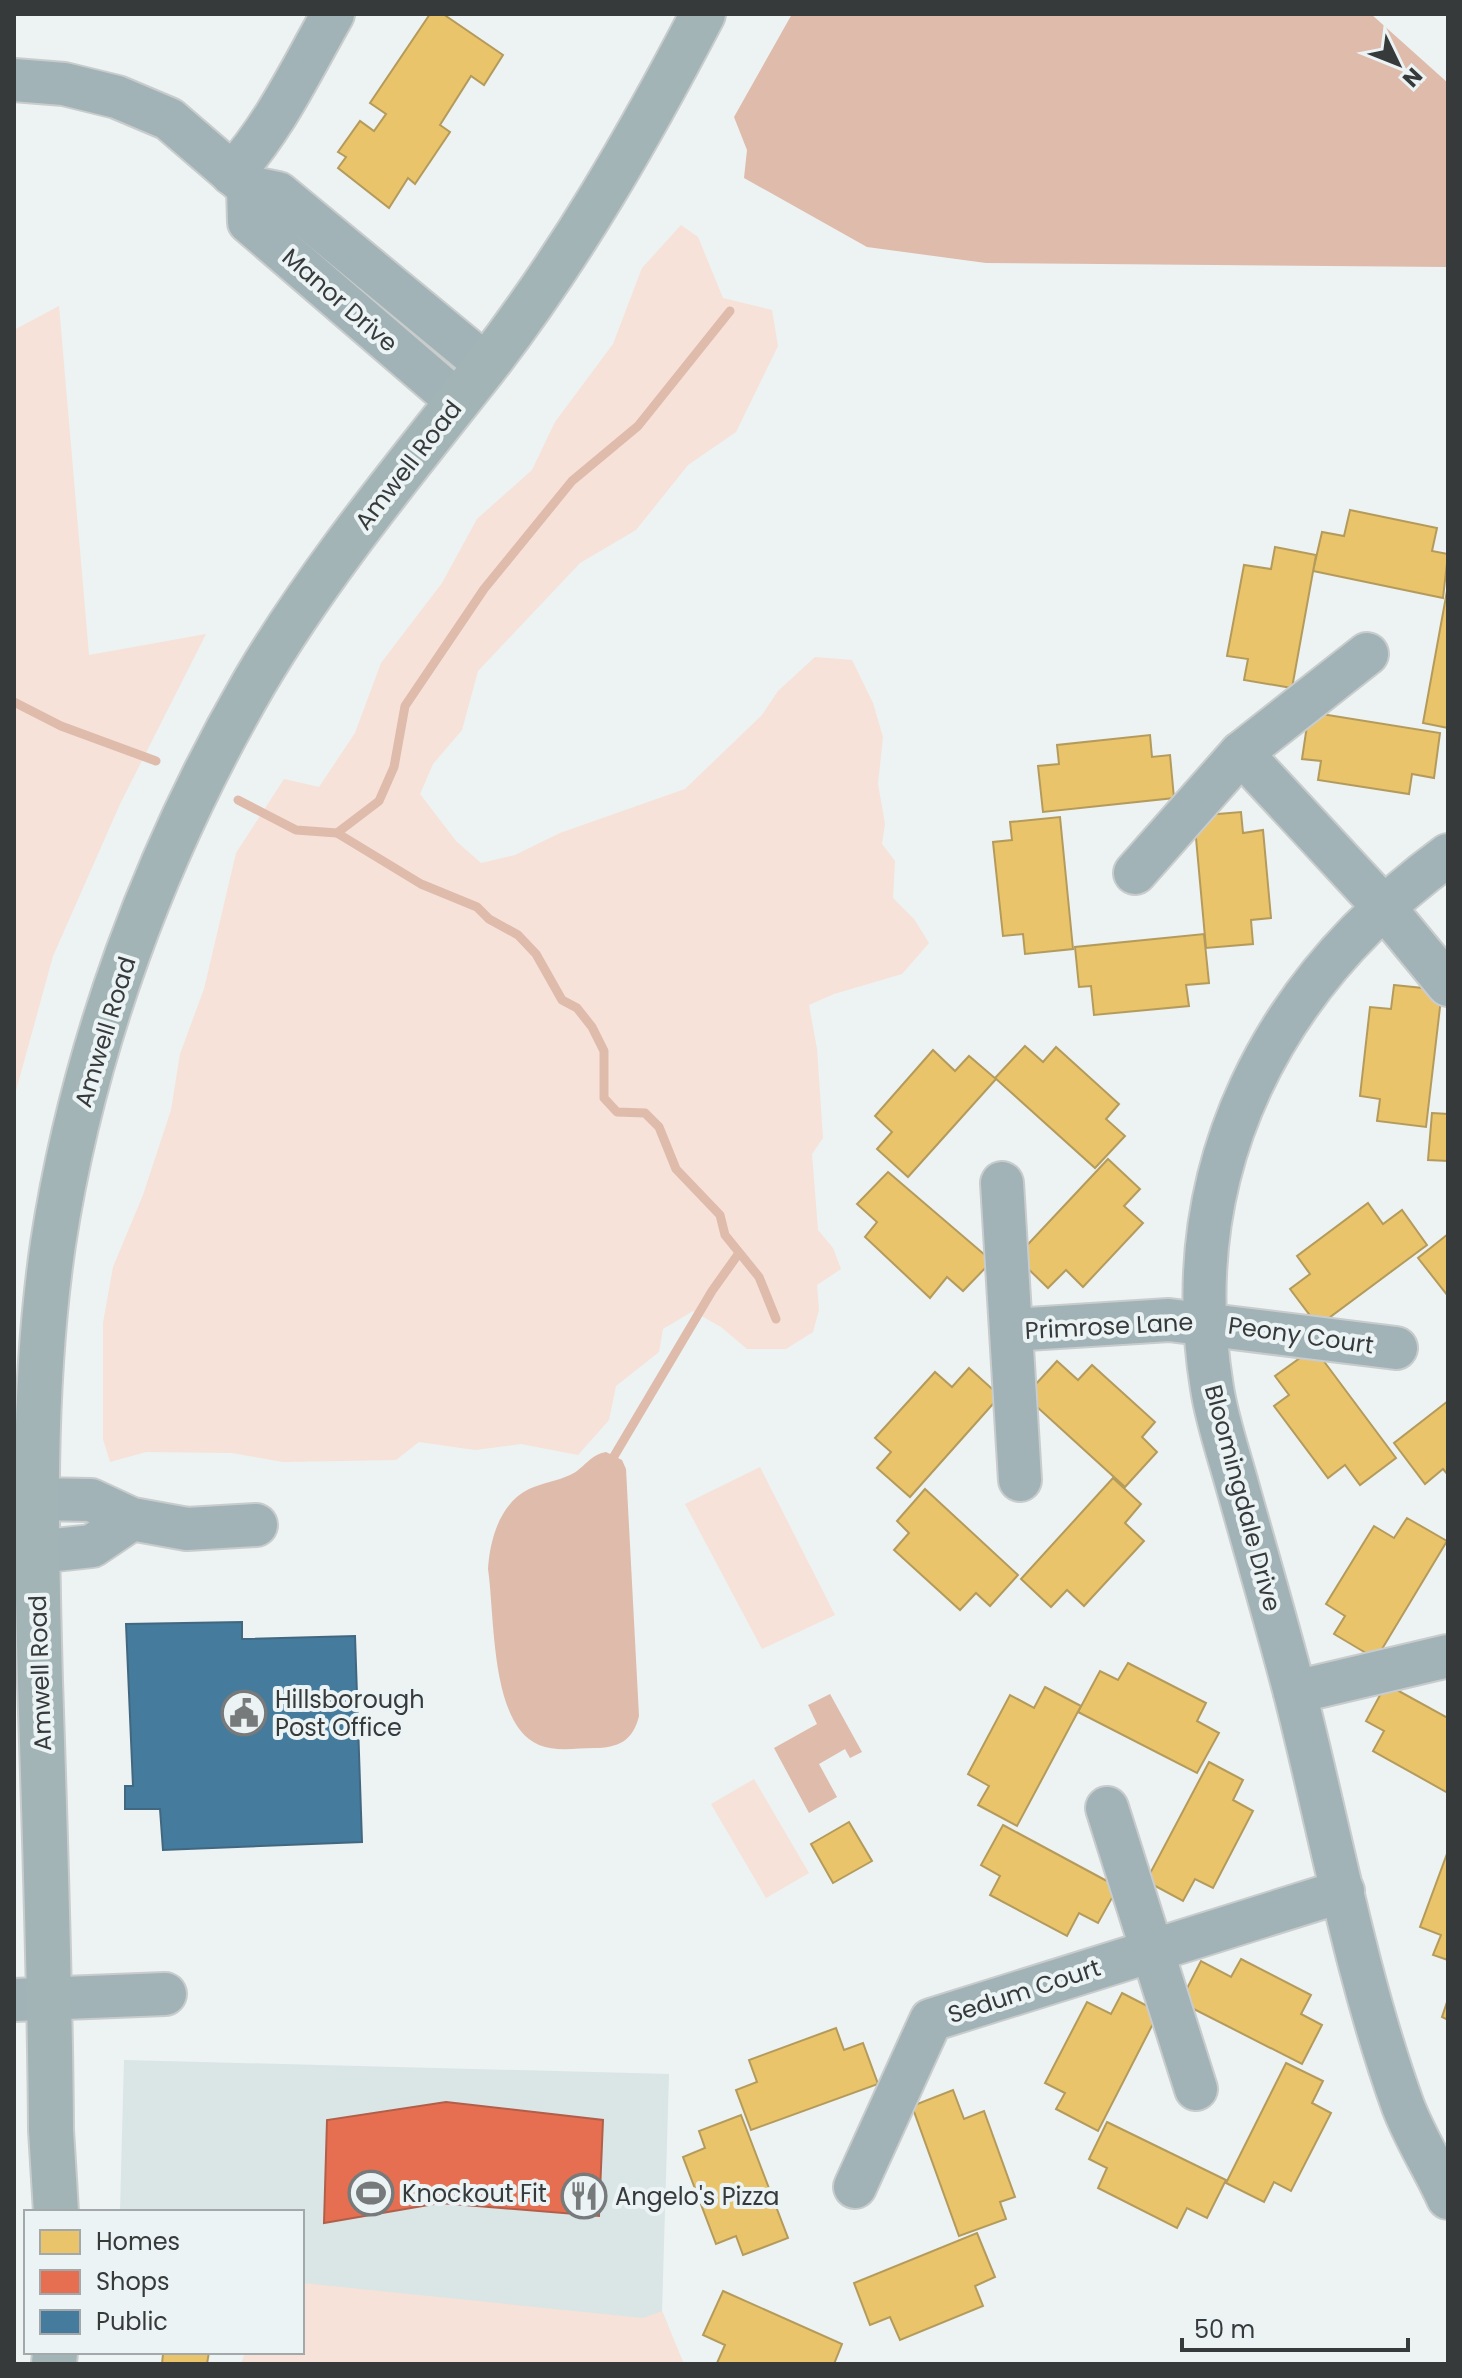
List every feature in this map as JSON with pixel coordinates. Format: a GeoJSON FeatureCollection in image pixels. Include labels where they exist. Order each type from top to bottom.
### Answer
{"type":"FeatureCollection","features":[{"type":"Feature","properties":{"kind":"main road","name":"Amwell Road"},"geometry":{"type":"LineString","coordinates":[[56,2210],[51,2130],[32,2000],[36,1499],[44,1320],[54,1239],[77,1121],[111,1004],[175,833],[258,676],[319,582],[486,365],[568,252],[628,155],[703,14]]}},
{"type":"Feature","properties":{"kind":"street"},"geometry":{"type":"LineString","coordinates":[[240,180],[259,143],[290,97],[325,20]]}},
{"type":"Feature","properties":{"kind":"street","name":"Manor Drive"},"geometry":{"type":"LineString","coordinates":[[14,80],[77,87],[117,97],[169,119],[240,180],[278,193],[486,365]]}},
{"type":"Feature","properties":{"kind":"street","name":"Manor Drive"},"geometry":{"type":"LineString","coordinates":[[240,180],[249,222],[457,401]]}},
{"type":"Feature","properties":{"kind":"street"},"geometry":{"type":"LineString","coordinates":[[1135,873],[1241,753],[1367,654]]}},
{"type":"Feature","properties":{"kind":"street"},"geometry":{"type":"LineString","coordinates":[[1241,753],[1382,905],[1448,985]]}},
{"type":"Feature","properties":{"kind":"street","name":"Bloomingdale Drive"},"geometry":{"type":"LineString","coordinates":[[1445,2185],[1404,2108],[1343,1891],[1295,1692],[1212,1389],[1206,1321],[1207,1243],[1216,1181],[1234,1121],[1256,1070],[1292,1010],[1332,958],[1382,905],[1448,855]]}},
{"type":"Feature","properties":{"kind":"street"},"geometry":{"type":"LineString","coordinates":[[1002,1183],[1020,1480]]}},
{"type":"Feature","properties":{"kind":"street","name":"Primrose Lane"},"geometry":{"type":"LineString","coordinates":[[1012,1330],[1169,1320],[1206,1321]]}},
{"type":"Feature","properties":{"kind":"street","name":"Peony Court"},"geometry":{"type":"LineString","coordinates":[[1206,1321],[1244,1331],[1396,1348]]}},
{"type":"Feature","properties":{"kind":"street"},"geometry":{"type":"LineString","coordinates":[[36,1499],[91,1500],[132,1519],[187,1529],[256,1525]]}},
{"type":"Feature","properties":{"kind":"street"},"geometry":{"type":"LineString","coordinates":[[37,1552],[92,1546],[132,1519]]}},
{"type":"Feature","properties":{"kind":"street"},"geometry":{"type":"LineString","coordinates":[[1295,1692],[1448,1656]]}},
{"type":"Feature","properties":{"kind":"street"},"geometry":{"type":"LineString","coordinates":[[1107,1808],[1155,1949],[1196,2089]]}},
{"type":"Feature","properties":{"kind":"street","name":"Sedum Court"},"geometry":{"type":"LineString","coordinates":[[855,2187],[931,2020],[1343,1891]]}},
{"type":"Feature","properties":{"kind":"street"},"geometry":{"type":"LineString","coordinates":[[32,2000],[165,1994]]}},
{"type":"Feature","properties":{"kind":"shaded area"},"geometry":{"type":"Polygon","coordinates":[[[792,14],[1371,14],[1448,83],[1448,267],[986,263],[867,247],[744,178],[747,150],[734,117],[792,14]]]}},
{"type":"Feature","properties":{"kind":"shaded area"},"geometry":{"type":"Polygon","coordinates":[[[681,225],[698,237],[723,298],[772,310],[778,346],[736,432],[688,465],[636,530],[580,563],[478,671],[462,730],[433,764],[420,794],[456,841],[481,863],[515,855],[560,833],[685,789],[762,715],[778,691],[815,657],[852,660],[873,703],[883,737],[878,784],[885,824],[882,844],[895,861],[893,898],[914,919],[929,943],[902,974],[834,994],[809,1005],[817,1049],[823,1138],[812,1154],[818,1230],[833,1248],[841,1269],[817,1285],[819,1310],[813,1332],[786,1349],[747,1349],[721,1327],[693,1311],[663,1329],[659,1352],[616,1386],[609,1420],[578,1455],[521,1444],[475,1450],[419,1442],[396,1460],[283,1462],[232,1453],[146,1452],[110,1462],[103,1439],[103,1323],[113,1267],[143,1195],[171,1110],[180,1054],[204,989],[236,853],[284,779],[319,787],[355,733],[381,663],[442,583],[477,519],[532,470],[555,422],[613,344],[642,268],[681,225]]]}},
{"type":"Feature","properties":{"kind":"shaded area"},"geometry":{"type":"Polygon","coordinates":[[[59,306],[89,655],[206,634],[120,804],[53,956],[14,1098],[14,330],[59,306]]]}},
{"type":"Feature","properties":{"kind":"shaded area"},"geometry":{"type":"Polygon","coordinates":[[[606,1452],[622,1460],[626,1469],[639,1716],[633,1732],[617,1744],[603,1748],[546,1747],[523,1734],[511,1716],[503,1693],[494,1640],[488,1569],[491,1546],[498,1523],[519,1495],[570,1475],[595,1456],[606,1452]]]}},
{"type":"Feature","properties":{"kind":"shaded area"},"geometry":{"type":"Polygon","coordinates":[[[760,1467],[835,1615],[762,1649],[685,1504],[760,1467]]]}},
{"type":"Feature","properties":{"kind":"shaded area"},"geometry":{"type":"Polygon","coordinates":[[[830,1694],[862,1752],[850,1758],[845,1749],[819,1764],[837,1797],[809,1813],[774,1748],[817,1724],[808,1705],[830,1694]]]}},
{"type":"Feature","properties":{"kind":"shaded area"},"geometry":{"type":"Polygon","coordinates":[[[754,1779],[809,1873],[766,1898],[711,1804],[754,1779]]]}},
{"type":"Feature","properties":{"kind":"shaded area"},"geometry":{"type":"Polygon","coordinates":[[[124,2060],[669,2074],[662,2311],[668,2325],[304,2290],[304,2210],[120,2210],[124,2060]]]}},
{"type":"Feature","properties":{"kind":"shaded area"},"geometry":{"type":"Polygon","coordinates":[[[304,2283],[643,2318],[662,2311],[684,2364],[241,2364],[244,2354],[304,2354],[304,2283]]]}},
{"type":"Feature","properties":{"kind":"building: Homes"},"geometry":{"type":"Polygon","coordinates":[[[430,14],[443,14],[503,55],[484,85],[471,76],[440,125],[450,132],[415,184],[408,178],[389,208],[338,168],[346,157],[338,152],[360,121],[374,131],[386,114],[370,103],[430,14]]]}},
{"type":"Feature","properties":{"kind":"building: Homes"},"geometry":{"type":"Polygon","coordinates":[[[1350,510],[1437,528],[1432,551],[1448,554],[1443,598],[1313,571],[1322,532],[1344,536],[1350,510]]]}},
{"type":"Feature","properties":{"kind":"building: Homes"},"geometry":{"type":"Polygon","coordinates":[[[1275,547],[1316,555],[1292,688],[1244,680],[1248,659],[1227,656],[1244,565],[1271,569],[1275,547]]]}},
{"type":"Feature","properties":{"kind":"building: Homes"},"geometry":{"type":"Polygon","coordinates":[[[1448,591],[1448,728],[1423,723],[1448,591]]]}},
{"type":"Feature","properties":{"kind":"building: Homes"},"geometry":{"type":"Polygon","coordinates":[[[1309,712],[1440,733],[1434,778],[1412,774],[1409,794],[1318,780],[1321,761],[1302,759],[1309,712]]]}},
{"type":"Feature","properties":{"kind":"building: Homes"},"geometry":{"type":"Polygon","coordinates":[[[1150,735],[1152,757],[1170,755],[1174,798],[1043,812],[1038,766],[1059,764],[1057,745],[1150,735]]]}},
{"type":"Feature","properties":{"kind":"building: Homes"},"geometry":{"type":"Polygon","coordinates":[[[1241,812],[1243,833],[1263,830],[1271,918],[1251,920],[1253,944],[1206,948],[1194,816],[1241,812]]]}},
{"type":"Feature","properties":{"kind":"building: Homes"},"geometry":{"type":"Polygon","coordinates":[[[1060,817],[1073,949],[1025,954],[1023,934],[1003,936],[993,842],[1012,840],[1010,822],[1060,817]]]}},
{"type":"Feature","properties":{"kind":"building: Homes"},"geometry":{"type":"Polygon","coordinates":[[[1204,934],[1209,983],[1186,985],[1189,1006],[1094,1015],[1091,986],[1079,987],[1075,947],[1204,934]]]}},
{"type":"Feature","properties":{"kind":"building: Homes"},"geometry":{"type":"Polygon","coordinates":[[[1394,985],[1442,990],[1426,1127],[1377,1121],[1380,1099],[1360,1096],[1370,1007],[1391,1009],[1394,985]]]}},
{"type":"Feature","properties":{"kind":"building: Homes"},"geometry":{"type":"Polygon","coordinates":[[[1025,1046],[1043,1062],[1056,1047],[1119,1104],[1106,1119],[1125,1136],[1095,1168],[995,1078],[1025,1046]]]}},
{"type":"Feature","properties":{"kind":"building: Homes"},"geometry":{"type":"Polygon","coordinates":[[[933,1050],[955,1071],[969,1056],[996,1079],[908,1177],[877,1149],[892,1132],[875,1116],[933,1050]]]}},
{"type":"Feature","properties":{"kind":"building: Homes"},"geometry":{"type":"Polygon","coordinates":[[[1432,1113],[1448,1114],[1448,1161],[1428,1160],[1432,1113]]]}},
{"type":"Feature","properties":{"kind":"building: Homes"},"geometry":{"type":"Polygon","coordinates":[[[1108,1159],[1140,1189],[1124,1206],[1143,1223],[1083,1287],[1066,1270],[1048,1288],[1016,1257],[1108,1159]]]}},
{"type":"Feature","properties":{"kind":"building: Homes"},"geometry":{"type":"Polygon","coordinates":[[[888,1172],[992,1261],[963,1291],[947,1277],[930,1298],[865,1237],[877,1222],[857,1204],[888,1172]]]}},
{"type":"Feature","properties":{"kind":"building: Homes"},"geometry":{"type":"Polygon","coordinates":[[[1368,1203],[1383,1224],[1402,1210],[1427,1245],[1318,1326],[1290,1289],[1310,1274],[1297,1256],[1368,1203]]]}},
{"type":"Feature","properties":{"kind":"building: Homes"},"geometry":{"type":"Polygon","coordinates":[[[1448,1234],[1448,1296],[1418,1258],[1448,1234]]]}},
{"type":"Feature","properties":{"kind":"building: Homes"},"geometry":{"type":"Polygon","coordinates":[[[1314,1348],[1396,1458],[1360,1485],[1345,1465],[1328,1478],[1274,1406],[1289,1395],[1275,1376],[1314,1348]]]}},
{"type":"Feature","properties":{"kind":"building: Homes"},"geometry":{"type":"Polygon","coordinates":[[[1057,1361],[1078,1380],[1092,1365],[1155,1422],[1142,1437],[1157,1452],[1125,1487],[1025,1396],[1057,1361]]]}},
{"type":"Feature","properties":{"kind":"building: Homes"},"geometry":{"type":"Polygon","coordinates":[[[969,1368],[1000,1396],[910,1497],[877,1468],[891,1452],[875,1438],[935,1372],[952,1387],[969,1368]]]}},
{"type":"Feature","properties":{"kind":"building: Homes"},"geometry":{"type":"Polygon","coordinates":[[[1448,1401],[1448,1475],[1443,1469],[1425,1484],[1394,1443],[1448,1401]]]}},
{"type":"Feature","properties":{"kind":"building: Homes"},"geometry":{"type":"Polygon","coordinates":[[[1113,1478],[1141,1504],[1125,1523],[1144,1541],[1084,1606],[1067,1590],[1051,1607],[1021,1579],[1113,1478]]]}},
{"type":"Feature","properties":{"kind":"building: Homes"},"geometry":{"type":"Polygon","coordinates":[[[925,1489],[1018,1575],[990,1606],[976,1593],[960,1610],[894,1550],[909,1533],[897,1521],[925,1489]]]}},
{"type":"Feature","properties":{"kind":"building: Homes"},"geometry":{"type":"Polygon","coordinates":[[[1407,1518],[1447,1541],[1376,1659],[1334,1634],[1345,1616],[1326,1604],[1374,1526],[1394,1538],[1407,1518]]]}},
{"type":"Feature","properties":{"kind":"building: Homes"},"geometry":{"type":"Polygon","coordinates":[[[1128,1663],[1206,1703],[1197,1721],[1219,1733],[1197,1773],[1078,1712],[1100,1671],[1118,1680],[1128,1663]]]}},
{"type":"Feature","properties":{"kind":"building: Homes"},"geometry":{"type":"Polygon","coordinates":[[[1386,1684],[1448,1718],[1448,1793],[1373,1751],[1384,1731],[1366,1721],[1386,1684]]]}},
{"type":"Feature","properties":{"kind":"building: Homes"},"geometry":{"type":"Polygon","coordinates":[[[1045,1687],[1081,1706],[1017,1826],[978,1805],[989,1786],[968,1774],[1010,1695],[1034,1708],[1045,1687]]]}},
{"type":"Feature","properties":{"kind":"building: Homes"},"geometry":{"type":"Polygon","coordinates":[[[1209,1762],[1243,1780],[1233,1800],[1253,1811],[1213,1888],[1195,1879],[1183,1901],[1146,1881],[1209,1762]]]}},
{"type":"Feature","properties":{"kind":"building: Homes"},"geometry":{"type":"Polygon","coordinates":[[[849,1822],[872,1861],[833,1883],[811,1844],[849,1822]]]}},
{"type":"Feature","properties":{"kind":"building: Homes"},"geometry":{"type":"Polygon","coordinates":[[[1003,1825],[1118,1887],[1098,1923],[1079,1913],[1067,1936],[990,1895],[1000,1876],[981,1865],[1003,1825]]]}},
{"type":"Feature","properties":{"kind":"building: Homes"},"geometry":{"type":"Polygon","coordinates":[[[1448,1851],[1448,1960],[1433,1955],[1441,1935],[1420,1927],[1448,1851]]]}},
{"type":"Feature","properties":{"kind":"building: Homes"},"geometry":{"type":"Polygon","coordinates":[[[1241,1959],[1311,1995],[1301,2014],[1322,2025],[1302,2064],[1180,2002],[1201,1961],[1231,1977],[1241,1959]]]}},
{"type":"Feature","properties":{"kind":"building: Homes"},"geometry":{"type":"Polygon","coordinates":[[[1122,1993],[1159,2012],[1098,2131],[1056,2109],[1065,2093],[1045,2083],[1087,2002],[1111,2014],[1122,1993]]]}},
{"type":"Feature","properties":{"kind":"building: Homes"},"geometry":{"type":"Polygon","coordinates":[[[1448,1999],[1448,2020],[1442,2017],[1448,1999]]]}},
{"type":"Feature","properties":{"kind":"building: Homes"},"geometry":{"type":"Polygon","coordinates":[[[836,2028],[844,2050],[863,2043],[878,2084],[751,2130],[736,2090],[757,2082],[749,2060],[836,2028]]]}},
{"type":"Feature","properties":{"kind":"building: Homes"},"geometry":{"type":"Polygon","coordinates":[[[1286,2063],[1323,2081],[1312,2103],[1331,2113],[1291,2191],[1274,2182],[1264,2202],[1226,2183],[1286,2063]]]}},
{"type":"Feature","properties":{"kind":"building: Homes"},"geometry":{"type":"Polygon","coordinates":[[[953,2090],[964,2119],[984,2111],[1015,2197],[1000,2202],[1006,2219],[959,2236],[912,2106],[953,2090]]]}},
{"type":"Feature","properties":{"kind":"building: Homes"},"geometry":{"type":"Polygon","coordinates":[[[741,2115],[788,2238],[743,2255],[736,2236],[716,2244],[683,2157],[705,2148],[699,2131],[741,2115]]]}},
{"type":"Feature","properties":{"kind":"building: Homes"},"geometry":{"type":"Polygon","coordinates":[[[1107,2122],[1226,2180],[1207,2218],[1187,2208],[1177,2228],[1098,2188],[1107,2168],[1089,2159],[1107,2122]]]}},
{"type":"Feature","properties":{"kind":"building: Homes"},"geometry":{"type":"Polygon","coordinates":[[[977,2233],[995,2277],[975,2286],[983,2306],[900,2340],[890,2317],[870,2325],[854,2283],[977,2233]]]}},
{"type":"Feature","properties":{"kind":"building: Homes"},"geometry":{"type":"Polygon","coordinates":[[[723,2291],[842,2344],[834,2364],[717,2363],[725,2345],[703,2335],[723,2291]]]}},
{"type":"Feature","properties":{"kind":"building: Homes"},"geometry":{"type":"Polygon","coordinates":[[[163,2354],[209,2354],[207,2364],[162,2364],[163,2354]]]}},
{"type":"Feature","properties":{"kind":"building: Shops"},"geometry":{"type":"Polygon","coordinates":[[[446,2102],[603,2120],[599,2216],[440,2203],[324,2223],[327,2120],[446,2102]]]}},
{"type":"Feature","properties":{"kind":"building: Public","name":"Hillsborough Post Office"},"geometry":{"type":"Polygon","coordinates":[[[242,1622],[242,1639],[355,1636],[362,1842],[163,1850],[160,1809],[125,1809],[125,1786],[133,1786],[126,1624],[242,1622]]]}},
{"type":"Feature","properties":{"kind":"waterway"},"geometry":{"type":"LineString","coordinates":[[238,800],[296,830],[337,833],[379,801],[394,767],[405,706],[484,589],[572,481],[638,426],[730,311]]}},
{"type":"Feature","properties":{"kind":"waterway"},"geometry":{"type":"LineString","coordinates":[[14,702],[61,726],[156,761]]}},
{"type":"Feature","properties":{"kind":"waterway"},"geometry":{"type":"LineString","coordinates":[[337,833],[421,884],[477,907],[489,919],[518,935],[536,954],[562,1000],[577,1008],[592,1027],[604,1051],[604,1098],[617,1112],[645,1113],[659,1127],[676,1169],[720,1215],[725,1235],[759,1277],[776,1319]]}},
{"type":"Feature","properties":{"kind":"waterway"},"geometry":{"type":"LineString","coordinates":[[610,1463],[712,1291],[739,1253]]}},
{"type":"Feature","properties":{"kind":"place","name":"Hillsborough Post Office"},"geometry":{"type":"Point","coordinates":[244,1713]}},
{"type":"Feature","properties":{"kind":"place","name":"Knockout Fit"},"geometry":{"type":"Point","coordinates":[371,2193]}},
{"type":"Feature","properties":{"kind":"place","name":"Angelo's Pizza"},"geometry":{"type":"Point","coordinates":[584,2196]}}]}
